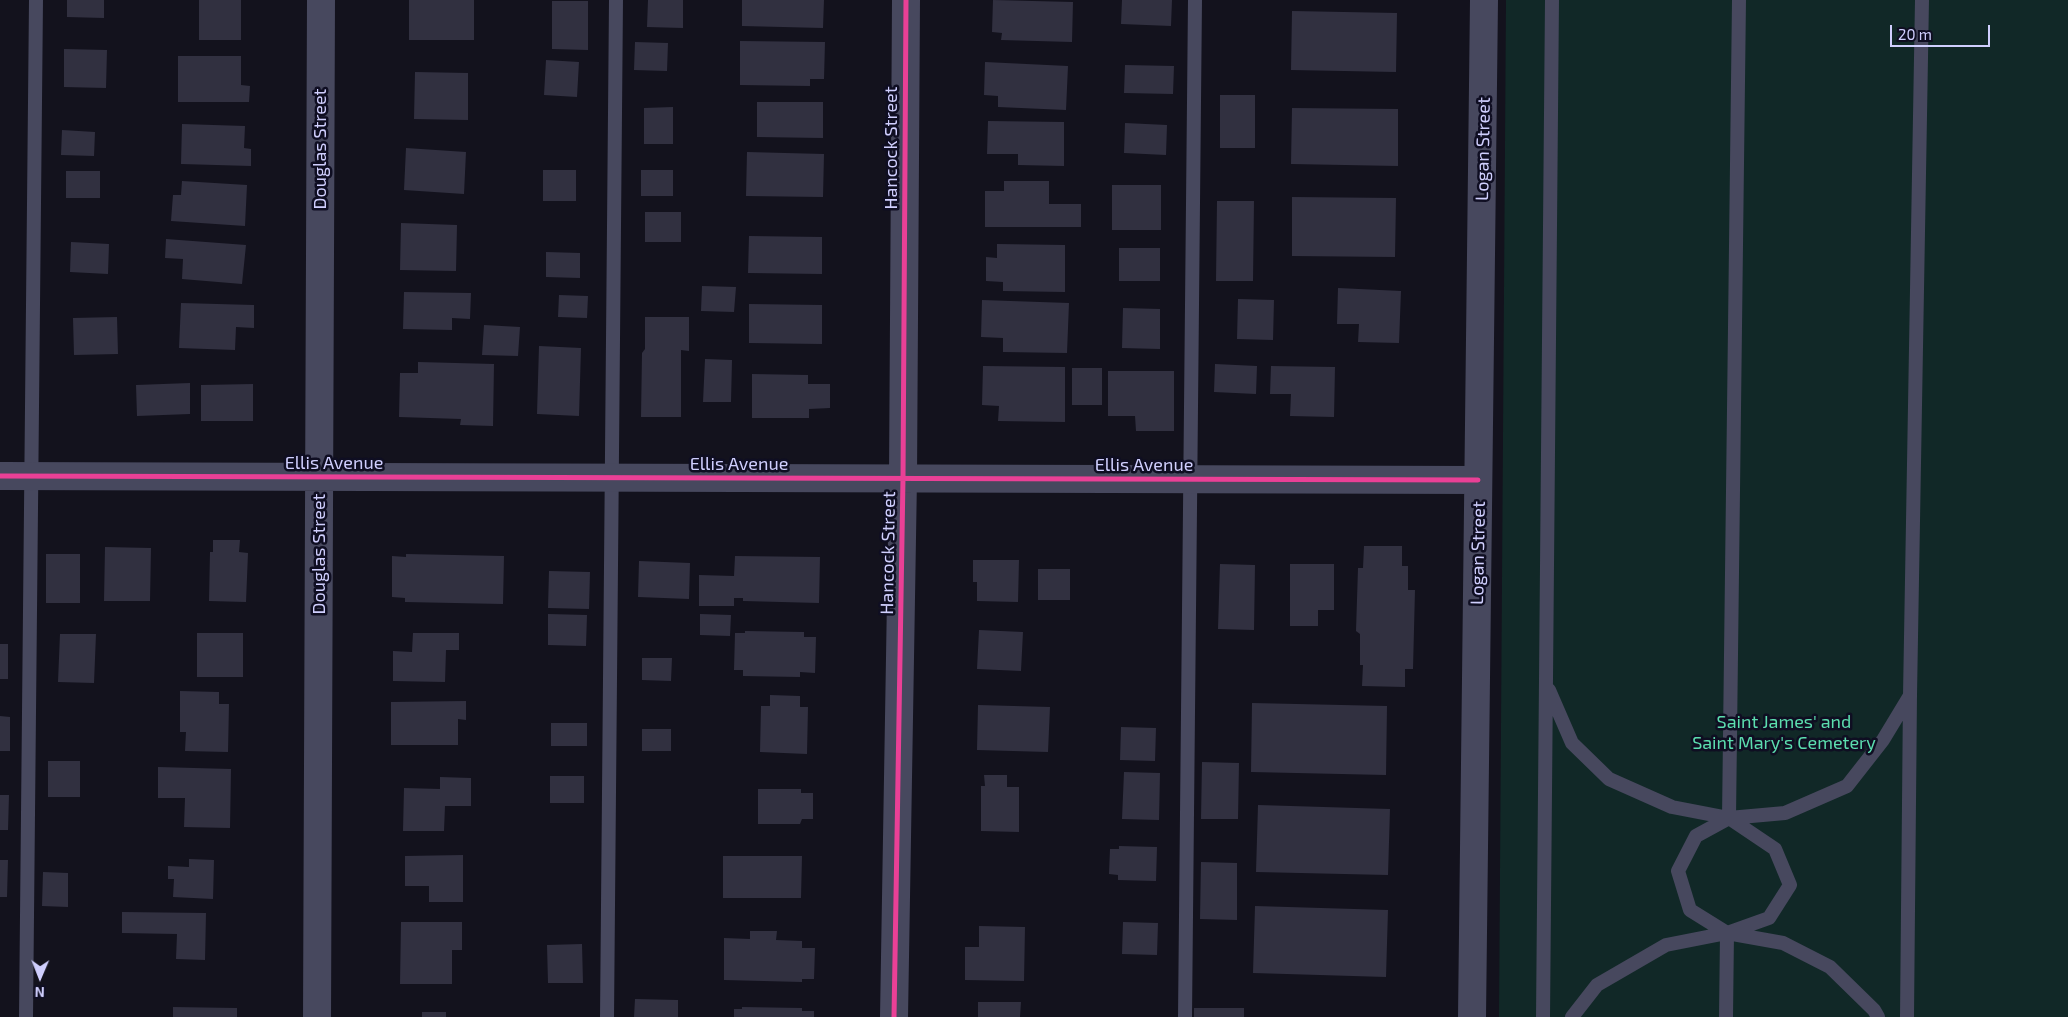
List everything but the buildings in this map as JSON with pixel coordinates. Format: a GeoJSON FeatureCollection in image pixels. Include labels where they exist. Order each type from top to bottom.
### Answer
{"type":"FeatureCollection","features":[{"type":"Feature","properties":{"kind":"street","name":"Douglas Street"},"geometry":{"type":"LineString","coordinates":[[317,1017],[321,0]]}},
{"type":"Feature","properties":{"kind":"street","name":"Hancock Street"},"geometry":{"type":"LineString","coordinates":[[894,1017],[903,478],[906,0]]}},
{"type":"Feature","properties":{"kind":"street","name":"Logan Street"},"geometry":{"type":"LineString","coordinates":[[1472,1017],[1484,0]]}},
{"type":"Feature","properties":{"kind":"street","name":"Ellis Avenue"},"geometry":{"type":"LineString","coordinates":[[0,476],[1478,480]]}},
{"type":"Feature","properties":{"kind":"lane"},"geometry":{"type":"LineString","coordinates":[[26,1017],[36,0]]}},
{"type":"Feature","properties":{"kind":"lane"},"geometry":{"type":"LineString","coordinates":[[608,1017],[616,0]]}},
{"type":"Feature","properties":{"kind":"lane"},"geometry":{"type":"LineString","coordinates":[[1185,1017],[1195,0]]}},
{"type":"Feature","properties":{"kind":"lane"},"geometry":{"type":"LineString","coordinates":[[1543,1017],[1552,0]]}},
{"type":"Feature","properties":{"kind":"lane"},"geometry":{"type":"LineString","coordinates":[[1729,818],[1738,0]]}},
{"type":"Feature","properties":{"kind":"lane"},"geometry":{"type":"LineString","coordinates":[[1907,1017],[1910,695],[1922,0]]}},
{"type":"Feature","properties":{"kind":"lane"},"geometry":{"type":"LineString","coordinates":[[1546,684],[1572,743],[1609,779],[1672,807],[1729,818],[1785,813],[1847,786],[1883,740],[1910,695]]}},
{"type":"Feature","properties":{"kind":"lane"},"geometry":{"type":"LineString","coordinates":[[1729,818],[1696,836],[1678,871],[1690,910],[1727,933],[1782,943],[1830,967],[1874,1010],[1878,1017]]}},
{"type":"Feature","properties":{"kind":"lane"},"geometry":{"type":"LineString","coordinates":[[1572,1017],[1597,985],[1666,945],[1727,933],[1769,918],[1790,885],[1775,849],[1729,818]]}},
{"type":"Feature","properties":{"kind":"lane"},"geometry":{"type":"LineString","coordinates":[[1726,1017],[1727,933]]}},
{"type":"Feature","properties":{"kind":"green space","name":"Saint James' and Saint Mary's Cemetery"},"geometry":{"type":"Polygon","coordinates":[[[1506,0],[2068,0],[2068,1017],[1499,1017],[1506,0]]]}},
{"type":"Feature","properties":{"kind":"cycle path"},"geometry":{"type":"LineString","coordinates":[[894,1017],[903,478],[906,0]]}},
{"type":"Feature","properties":{"kind":"cycle path"},"geometry":{"type":"LineString","coordinates":[[0,476],[1478,480]]}}]}
